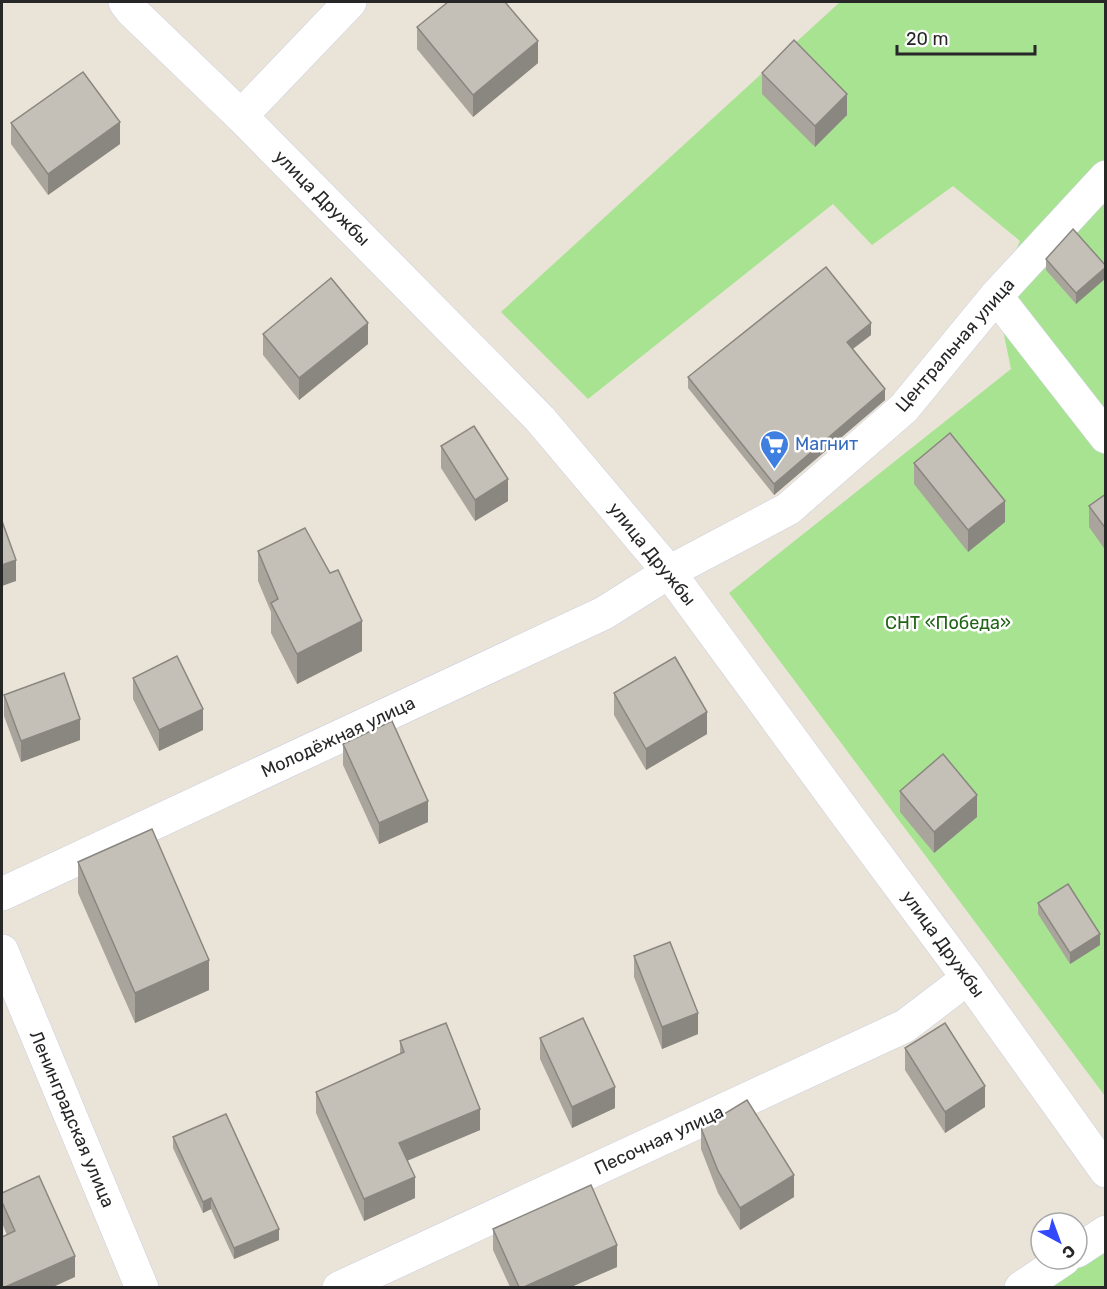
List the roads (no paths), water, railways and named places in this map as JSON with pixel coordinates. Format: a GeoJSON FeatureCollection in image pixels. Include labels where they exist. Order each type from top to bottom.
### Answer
{"type":"FeatureCollection","features":[{"type":"Feature","properties":{"kind":"street","name":"улица Дружбы"},"geometry":{"type":"LineString","coordinates":[[125,2],[241,116],[540,419],[669,572],[969,978],[1106,1171]]}},
{"type":"Feature","properties":{"kind":"street"},"geometry":{"type":"LineString","coordinates":[[241,116],[350,2]]}},
{"type":"Feature","properties":{"kind":"street","name":"Центральная улица"},"geometry":{"type":"LineString","coordinates":[[669,572],[788,509],[904,408],[996,296],[1106,177]]}},
{"type":"Feature","properties":{"kind":"street"},"geometry":{"type":"LineString","coordinates":[[996,296],[1106,437]]}},
{"type":"Feature","properties":{"kind":"street","name":"Молодёжная улица"},"geometry":{"type":"LineString","coordinates":[[2,894],[604,614],[669,572]]}},
{"type":"Feature","properties":{"kind":"street","name":"Ленинградская улица"},"geometry":{"type":"LineString","coordinates":[[2,951],[142,1287]]}},
{"type":"Feature","properties":{"kind":"street","name":"Песочная улица"},"geometry":{"type":"LineString","coordinates":[[339,1287],[905,1026],[969,978]]}},
{"type":"Feature","properties":{"kind":"street"},"geometry":{"type":"LineString","coordinates":[[1089,1243],[1106,1232]]}},
{"type":"Feature","properties":{"kind":"street"},"geometry":{"type":"LineString","coordinates":[[1021,1287],[1046,1271]]}},
{"type":"Feature","properties":{"kind":"place","name":"Магнит"},"geometry":{"type":"Point","coordinates":[774,470]}},
{"type":"Feature","properties":{"kind":"park label","name":"СНТ «Победа»"},"geometry":{"type":"Point","coordinates":[948,623]}}]}
